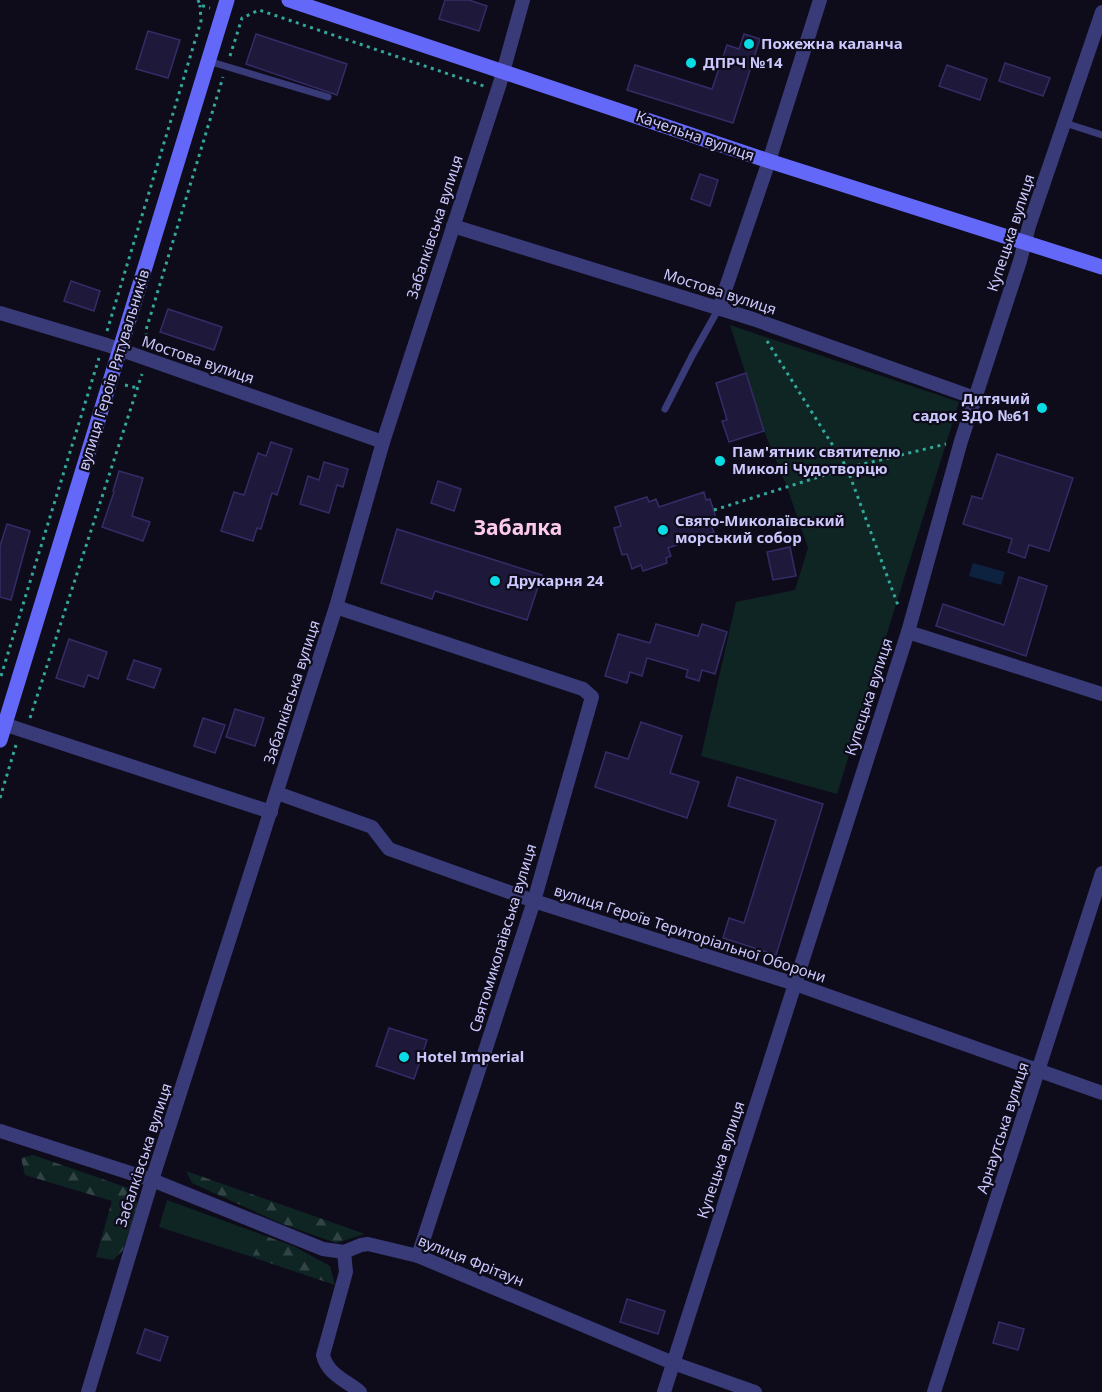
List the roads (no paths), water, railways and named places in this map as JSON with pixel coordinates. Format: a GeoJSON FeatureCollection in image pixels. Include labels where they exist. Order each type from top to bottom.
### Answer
{"type":"FeatureCollection","features":[{"type":"Feature","properties":{"kind":"street","name":"вулиця Героїв Рятувальників"},"geometry":{"type":"LineString","coordinates":[[0,740],[2,723],[121,350],[226,0]]}},
{"type":"Feature","properties":{"kind":"street","name":"Качельна вулиця"},"geometry":{"type":"LineString","coordinates":[[289,0],[769,161],[1102,267]]}},
{"type":"Feature","properties":{"kind":"street","name":"Забалківська вулиця"},"geometry":{"type":"LineString","coordinates":[[88,1392],[152,1180],[336,607],[383,442],[497,90],[523,0]]}},
{"type":"Feature","properties":{"kind":"street"},"geometry":{"type":"LineString","coordinates":[[719,308],[820,0]]}},
{"type":"Feature","properties":{"kind":"street","name":"Купецька вулиця"},"geometry":{"type":"LineString","coordinates":[[664,1392],[908,632],[961,441],[1102,12]]}},
{"type":"Feature","properties":{"kind":"street","name":"Мостова вулиця"},"geometry":{"type":"LineString","coordinates":[[453,226],[753,318],[975,398]]}},
{"type":"Feature","properties":{"kind":"street","name":"Мостова вулиця"},"geometry":{"type":"LineString","coordinates":[[0,313],[121,350],[383,442]]}},
{"type":"Feature","properties":{"kind":"street","name":"Святомиколаївська вулиця"},"geometry":{"type":"LineString","coordinates":[[336,607],[583,689],[592,697],[534,901],[418,1256]]}},
{"type":"Feature","properties":{"kind":"street"},"geometry":{"type":"LineString","coordinates":[[908,632],[1102,694]]}},
{"type":"Feature","properties":{"kind":"street"},"geometry":{"type":"LineString","coordinates":[[2,723],[271,812]]}},
{"type":"Feature","properties":{"kind":"street","name":"вулиця Героїв Територіальної Оборони"},"geometry":{"type":"LineString","coordinates":[[277,793],[372,827],[389,849],[534,901],[795,984],[1102,1094]]}},
{"type":"Feature","properties":{"kind":"street","name":"Арнаутська вулиця"},"geometry":{"type":"LineString","coordinates":[[934,1392],[1102,873]]}},
{"type":"Feature","properties":{"kind":"street","name":"вулиця Фрітаун"},"geometry":{"type":"LineString","coordinates":[[0,1131],[152,1180],[323,1249],[344,1252],[368,1244],[418,1256],[673,1363],[755,1392]]}},
{"type":"Feature","properties":{"kind":"street"},"geometry":{"type":"LineString","coordinates":[[344,1252],[346,1272],[323,1355],[330,1370],[360,1392]]}},
{"type":"Feature","properties":{"kind":"lane"},"geometry":{"type":"LineString","coordinates":[[208,61],[328,97]]}},
{"type":"Feature","properties":{"kind":"lane"},"geometry":{"type":"LineString","coordinates":[[1065,123],[1102,135]]}},
{"type":"Feature","properties":{"kind":"lane"},"geometry":{"type":"LineString","coordinates":[[665,409],[719,308]]}},
{"type":"Feature","properties":{"kind":"water"},"geometry":{"type":"Polygon","coordinates":[[[973,563],[1005,572],[1001,585],[969,576],[973,563]]]}},
{"type":"Feature","properties":{"kind":"place","name":"Пожежна каланча"},"geometry":{"type":"Point","coordinates":[749,44]}},
{"type":"Feature","properties":{"kind":"place","name":"ДПРЧ №14"},"geometry":{"type":"Point","coordinates":[691,63]}},
{"type":"Feature","properties":{"kind":"place","name":"Дитячий садок ЗДО №61"},"geometry":{"type":"Point","coordinates":[1042,408]}},
{"type":"Feature","properties":{"kind":"place","name":"Пам'ятник святителю Миколі Чудотворцю"},"geometry":{"type":"Point","coordinates":[720,461]}},
{"type":"Feature","properties":{"kind":"place","name":"Свято-Миколаївський морський собор"},"geometry":{"type":"Point","coordinates":[663,530]}},
{"type":"Feature","properties":{"kind":"place","name":"Друкарня 24"},"geometry":{"type":"Point","coordinates":[495,581]}},
{"type":"Feature","properties":{"kind":"place","name":"Hotel Imperial"},"geometry":{"type":"Point","coordinates":[404,1057]}},
{"type":"Feature","properties":{"kind":"district","name":"Забалка"},"geometry":{"type":"Point","coordinates":[518,528]}}]}
